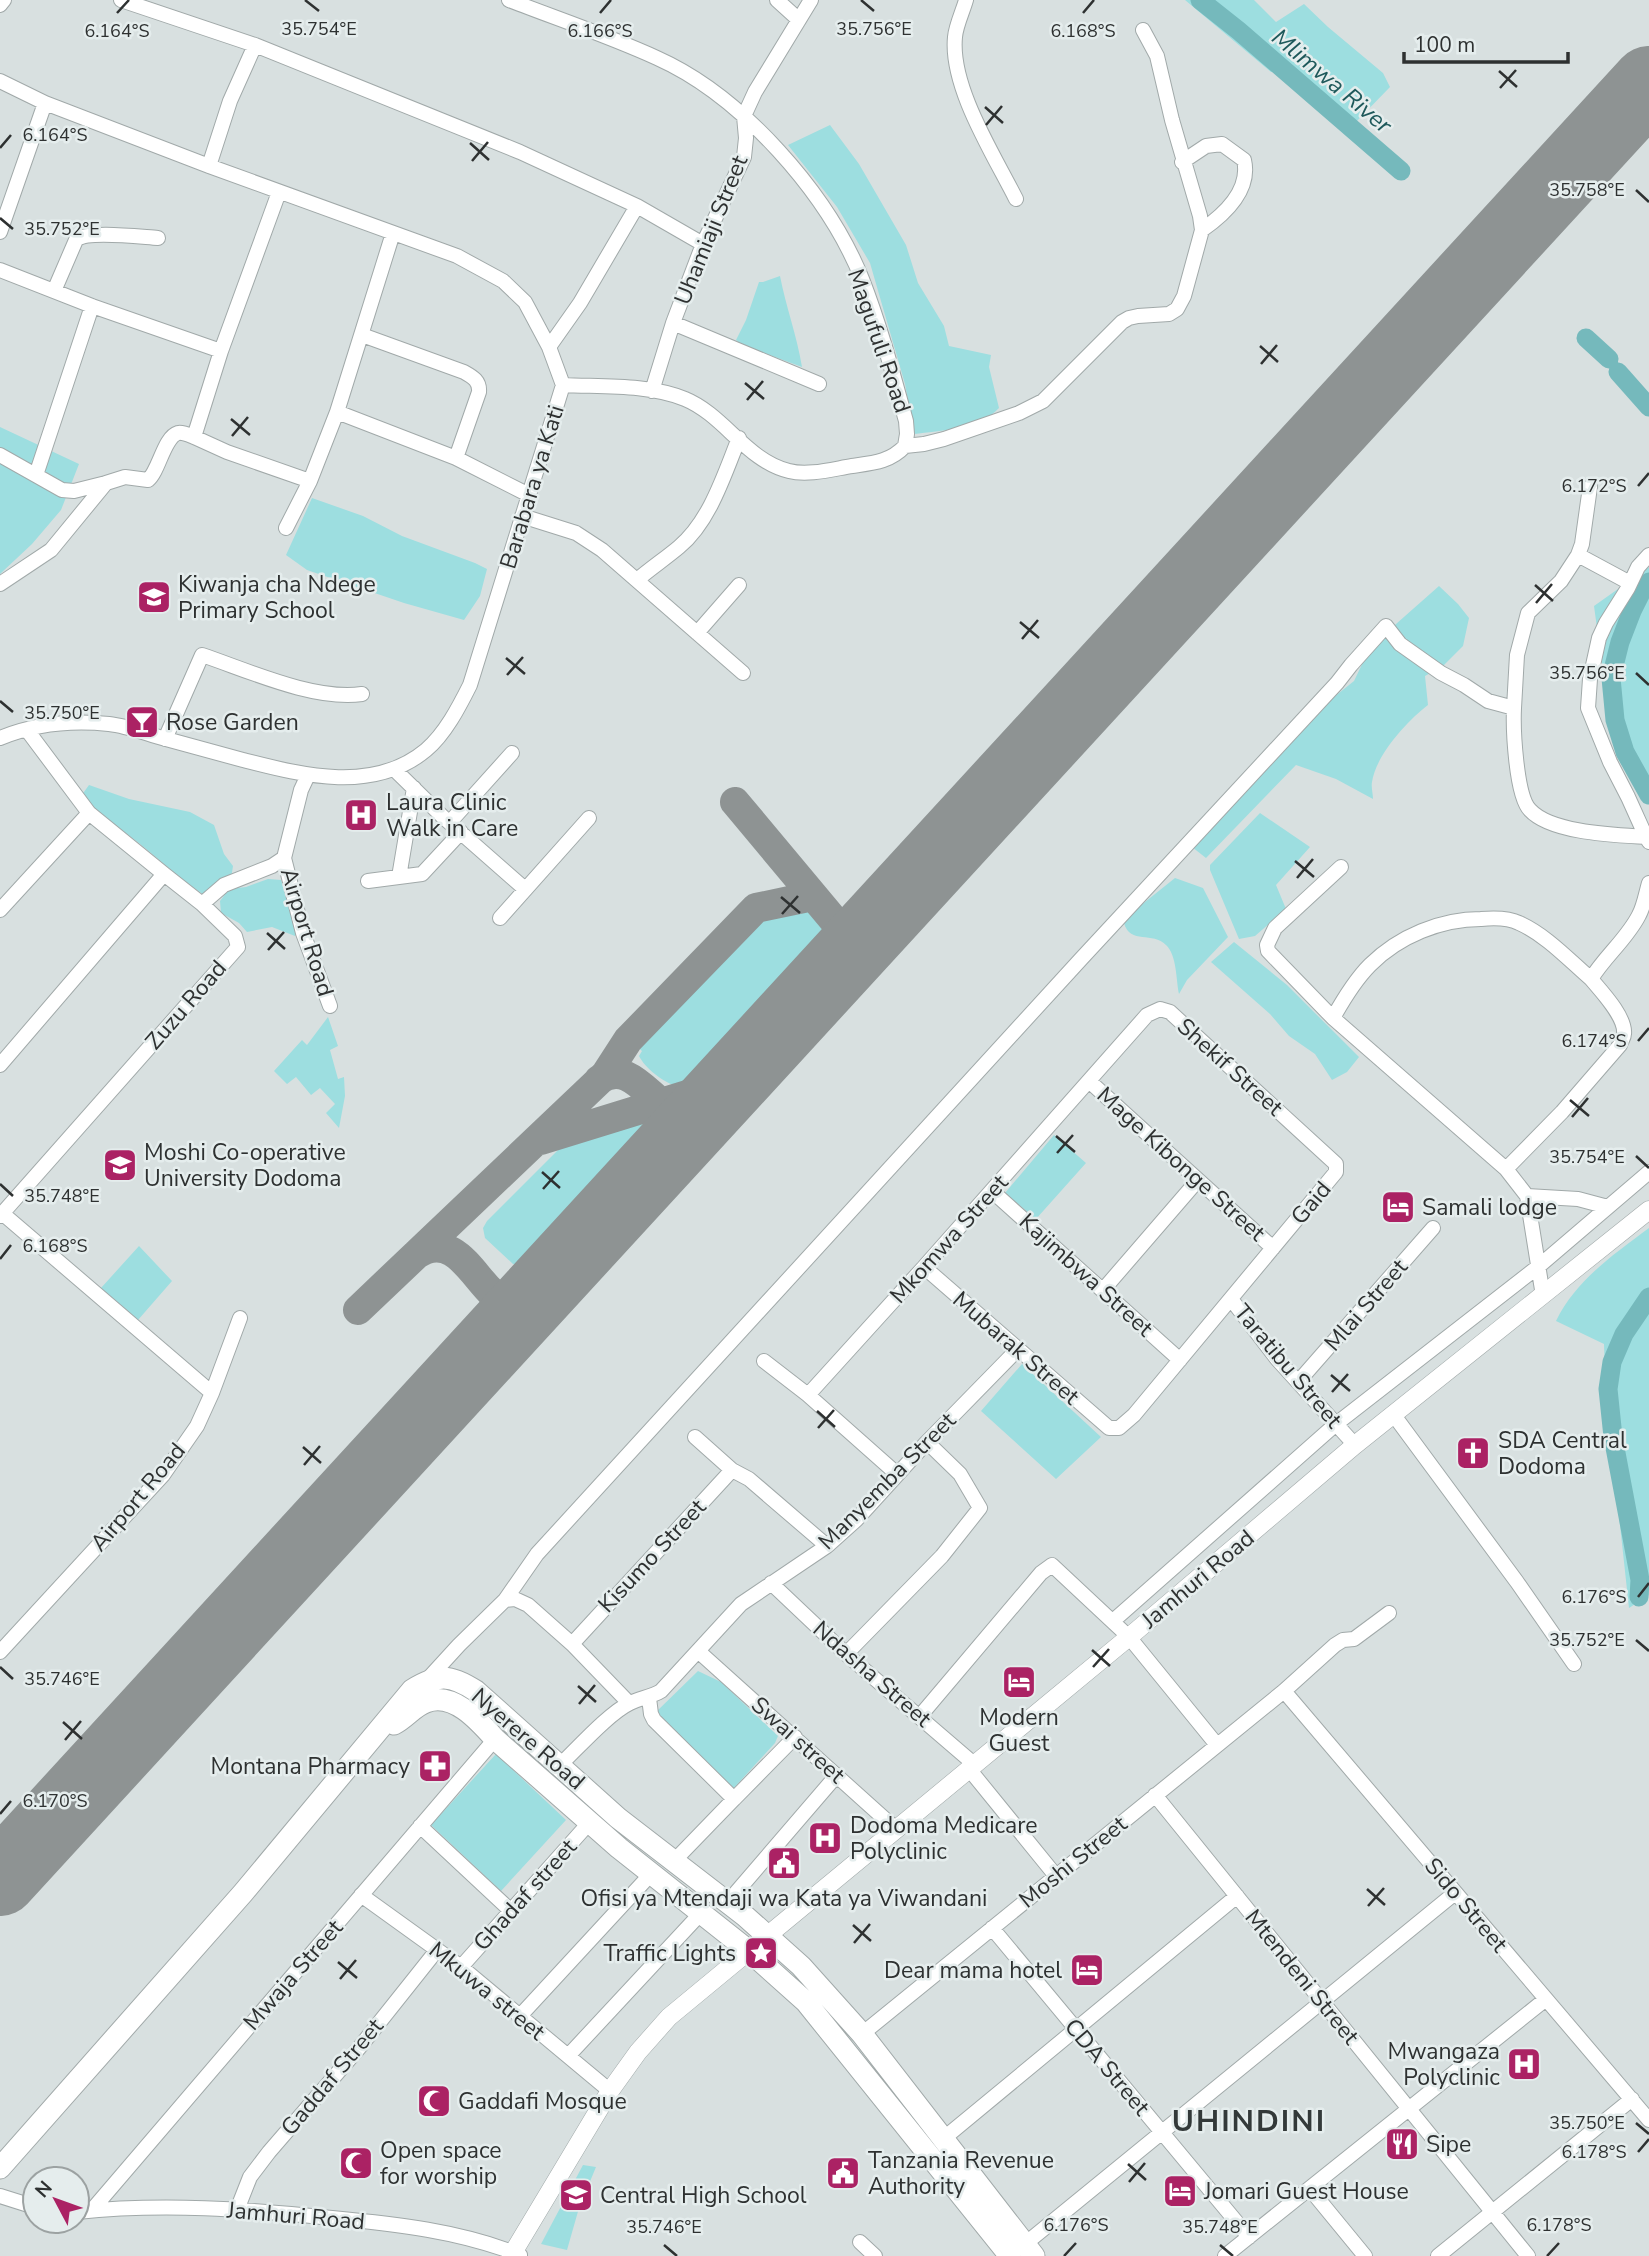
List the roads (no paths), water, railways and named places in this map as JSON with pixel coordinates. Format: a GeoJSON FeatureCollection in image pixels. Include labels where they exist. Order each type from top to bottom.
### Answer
{"type":"FeatureCollection","features":[{"type":"Feature","properties":{"kind":"highway","name":"Nyerere Road"},"geometry":{"type":"LineString","coordinates":[[426,1681],[453,1678],[476,1691],[618,1818],[768,1935],[801,1966],[862,2034],[943,2138],[1020,2253]]}},
{"type":"Feature","properties":{"kind":"highway"},"geometry":{"type":"LineString","coordinates":[[0,2168],[243,1893],[412,1690],[426,1681]]}},
{"type":"Feature","properties":{"kind":"highway","name":"Nyerere Road"},"geometry":{"type":"LineString","coordinates":[[380,1730],[402,1720],[425,1702],[435,1700],[456,1705],[482,1724],[495,1739],[589,1823],[749,1951],[806,2002],[1020,2253]]}},
{"type":"Feature","properties":{"kind":"main road","name":"Jamhuri Road"},"geometry":{"type":"LineString","coordinates":[[515,2255],[610,2091],[669,2017],[1129,1637],[1355,1445],[1649,1210]]}},
{"type":"Feature","properties":{"kind":"street"},"geometry":{"type":"LineString","coordinates":[[0,5],[4,0]]}},
{"type":"Feature","properties":{"kind":"street"},"geometry":{"type":"LineString","coordinates":[[121,0],[255,45],[520,152],[637,206],[703,244]]}},
{"type":"Feature","properties":{"kind":"street","name":"Magufuli Road"},"geometry":{"type":"LineString","coordinates":[[509,0],[659,59],[702,85],[744,116],[804,182],[834,225],[861,277],[883,338],[906,421],[905,446]]}},
{"type":"Feature","properties":{"kind":"street"},"geometry":{"type":"LineString","coordinates":[[777,0],[799,20]]}},
{"type":"Feature","properties":{"kind":"street","name":"Uhamiaji Street"},"geometry":{"type":"LineString","coordinates":[[652,391],[673,323],[703,244],[744,157],[744,116],[755,92],[811,0]]}},
{"type":"Feature","properties":{"kind":"street"},"geometry":{"type":"LineString","coordinates":[[966,0],[955,36],[957,66],[969,107],[1016,199]]}},
{"type":"Feature","properties":{"kind":"street"},"geometry":{"type":"LineString","coordinates":[[563,385],[652,391],[685,399],[715,418],[764,460],[790,472],[820,471],[886,461],[897,455],[905,446],[944,439],[1019,413],[1043,401],[1129,318],[1169,314],[1177,309],[1184,296],[1202,230],[1182,162],[1157,56],[1143,30]]}},
{"type":"Feature","properties":{"kind":"street"},"geometry":{"type":"LineString","coordinates":[[209,166],[230,100],[255,45]]}},
{"type":"Feature","properties":{"kind":"street","name":"Barabara ya Kati"},"geometry":{"type":"LineString","coordinates":[[0,81],[45,103],[209,166],[457,256],[503,281],[525,302],[549,347],[563,385],[470,685],[444,730],[426,750],[395,770],[348,778],[308,775],[111,724],[58,723],[0,738]]}},
{"type":"Feature","properties":{"kind":"street"},"geometry":{"type":"LineString","coordinates":[[0,232],[45,103]]}},
{"type":"Feature","properties":{"kind":"street"},"geometry":{"type":"LineString","coordinates":[[1182,162],[1206,146],[1222,144],[1244,160],[1247,173],[1239,192],[1218,219],[1202,230]]}},
{"type":"Feature","properties":{"kind":"street"},"geometry":{"type":"LineString","coordinates":[[194,437],[221,351],[279,192]]}},
{"type":"Feature","properties":{"kind":"street"},"geometry":{"type":"LineString","coordinates":[[549,347],[580,303],[637,206]]}},
{"type":"Feature","properties":{"kind":"street"},"geometry":{"type":"LineString","coordinates":[[286,528],[310,481],[337,412],[393,233]]}},
{"type":"Feature","properties":{"kind":"street"},"geometry":{"type":"LineString","coordinates":[[54,292],[76,240],[81,236],[116,234],[158,238]]}},
{"type":"Feature","properties":{"kind":"street"},"geometry":{"type":"LineString","coordinates":[[0,270],[92,306],[221,351]]}},
{"type":"Feature","properties":{"kind":"street"},"geometry":{"type":"LineString","coordinates":[[36,475],[92,306]]}},
{"type":"Feature","properties":{"kind":"street"},"geometry":{"type":"LineString","coordinates":[[673,323],[819,384]]}},
{"type":"Feature","properties":{"kind":"street"},"geometry":{"type":"LineString","coordinates":[[362,335],[464,372],[475,379],[479,392],[456,458]]}},
{"type":"Feature","properties":{"kind":"street"},"geometry":{"type":"LineString","coordinates":[[337,412],[456,458],[529,495]]}},
{"type":"Feature","properties":{"kind":"street"},"geometry":{"type":"LineString","coordinates":[[0,454],[62,490],[74,491],[125,477],[148,480],[172,436],[180,433],[310,481]]}},
{"type":"Feature","properties":{"kind":"street"},"geometry":{"type":"LineString","coordinates":[[637,580],[680,546],[693,532],[707,511],[739,438]]}},
{"type":"Feature","properties":{"kind":"street"},"geometry":{"type":"LineString","coordinates":[[0,584],[51,550],[106,484]]}},
{"type":"Feature","properties":{"kind":"street"},"geometry":{"type":"LineString","coordinates":[[1590,487],[1578,555],[1561,581],[1528,613],[1517,656],[1513,722],[1520,783],[1525,803],[1539,818],[1567,828],[1647,839]]}},
{"type":"Feature","properties":{"kind":"street"},"geometry":{"type":"LineString","coordinates":[[522,516],[576,534],[602,550],[743,673]]}},
{"type":"Feature","properties":{"kind":"street"},"geometry":{"type":"LineString","coordinates":[[1578,555],[1630,583]]}},
{"type":"Feature","properties":{"kind":"street"},"geometry":{"type":"LineString","coordinates":[[1647,839],[1610,762],[1588,708],[1590,679],[1599,638],[1638,567],[1649,555]]}},
{"type":"Feature","properties":{"kind":"street"},"geometry":{"type":"LineString","coordinates":[[697,633],[739,585]]}},
{"type":"Feature","properties":{"kind":"street"},"geometry":{"type":"LineString","coordinates":[[426,1681],[458,1645],[505,1600],[537,1554],[1099,939],[1337,683],[1386,626],[1400,644],[1441,673],[1488,701],[1514,708]]}},
{"type":"Feature","properties":{"kind":"street"},"geometry":{"type":"LineString","coordinates":[[165,739],[201,655],[318,693],[347,696],[362,694]]}},
{"type":"Feature","properties":{"kind":"street","name":"Zuzu Road"},"geometry":{"type":"LineString","coordinates":[[1,1214],[237,947],[235,936],[202,904],[89,813],[27,730]]}},
{"type":"Feature","properties":{"kind":"street"},"geometry":{"type":"LineString","coordinates":[[368,881],[422,874],[512,753]]}},
{"type":"Feature","properties":{"kind":"street"},"geometry":{"type":"LineString","coordinates":[[395,770],[525,889]]}},
{"type":"Feature","properties":{"kind":"street"},"geometry":{"type":"LineString","coordinates":[[202,904],[224,885],[272,866],[284,858],[301,790],[308,775]]}},
{"type":"Feature","properties":{"kind":"street"},"geometry":{"type":"LineString","coordinates":[[399,877],[414,788]]}},
{"type":"Feature","properties":{"kind":"street"},"geometry":{"type":"LineString","coordinates":[[0,910],[89,813]]}},
{"type":"Feature","properties":{"kind":"street"},"geometry":{"type":"LineString","coordinates":[[500,918],[589,818]]}},
{"type":"Feature","properties":{"kind":"street","name":"Airport Road"},"geometry":{"type":"LineString","coordinates":[[284,858],[303,933],[330,1006]]}},
{"type":"Feature","properties":{"kind":"street"},"geometry":{"type":"LineString","coordinates":[[1341,867],[1275,929],[1267,945],[1273,956],[1333,1018],[1506,1169],[1527,1196],[1543,1296]]}},
{"type":"Feature","properties":{"kind":"street"},"geometry":{"type":"LineString","coordinates":[[0,1065],[163,874]]}},
{"type":"Feature","properties":{"kind":"street"},"geometry":{"type":"LineString","coordinates":[[1591,979],[1599,965],[1645,913],[1649,883]]}},
{"type":"Feature","properties":{"kind":"street"},"geometry":{"type":"LineString","coordinates":[[1333,1018],[1346,996],[1381,954],[1431,926],[1463,919],[1489,918],[1517,922],[1542,937],[1591,979],[1613,1005],[1622,1025],[1624,1034],[1620,1045],[1562,1112],[1506,1169]]}},
{"type":"Feature","properties":{"kind":"street","name":"Shekif Street"},"geometry":{"type":"LineString","coordinates":[[1089,1081],[1147,1015],[1160,1009],[1170,1012],[1336,1164],[1336,1172]]}},
{"type":"Feature","properties":{"kind":"street","name":"Mage Kibonge Street"},"geometry":{"type":"LineString","coordinates":[[1089,1081],[1273,1248]]}},
{"type":"Feature","properties":{"kind":"street","name":"Mkomwa Street"},"geometry":{"type":"LineString","coordinates":[[808,1395],[1089,1081]]}},
{"type":"Feature","properties":{"kind":"street","name":"Gaid"},"geometry":{"type":"LineString","coordinates":[[1231,1298],[1336,1172]]}},
{"type":"Feature","properties":{"kind":"street"},"geometry":{"type":"LineString","coordinates":[[1112,1621],[1336,1424],[1539,1266],[1649,1172]]}},
{"type":"Feature","properties":{"kind":"street"},"geometry":{"type":"LineString","coordinates":[[1103,1290],[1198,1180]]}},
{"type":"Feature","properties":{"kind":"street","name":"Kajimbwa Street"},"geometry":{"type":"LineString","coordinates":[[992,1191],[1180,1360]]}},
{"type":"Feature","properties":{"kind":"street"},"geometry":{"type":"LineString","coordinates":[[1527,1196],[1578,1199],[1608,1207]]}},
{"type":"Feature","properties":{"kind":"street"},"geometry":{"type":"LineString","coordinates":[[1,1214],[212,1393]]}},
{"type":"Feature","properties":{"kind":"street","name":"Mlai Street"},"geometry":{"type":"LineString","coordinates":[[1298,1382],[1433,1228]]}},
{"type":"Feature","properties":{"kind":"street","name":"Mubarak Street"},"geometry":{"type":"LineString","coordinates":[[925,1267],[1108,1428]]}},
{"type":"Feature","properties":{"kind":"street","name":"Taratibu Street"},"geometry":{"type":"LineString","coordinates":[[1108,1428],[1119,1429],[1134,1415],[1231,1298],[1277,1359],[1355,1445]]}},
{"type":"Feature","properties":{"kind":"street","name":"Airport Road"},"geometry":{"type":"LineString","coordinates":[[0,1652],[163,1475],[197,1426],[240,1318]]}},
{"type":"Feature","properties":{"kind":"street","name":"Manyemba Street"},"geometry":{"type":"LineString","coordinates":[[559,1766],[615,1713],[629,1703],[649,1698],[661,1691],[741,1604],[827,1546],[856,1520],[1017,1349]]}},
{"type":"Feature","properties":{"kind":"street"},"geometry":{"type":"LineString","coordinates":[[764,1361],[808,1395],[897,1474]]}},
{"type":"Feature","properties":{"kind":"street"},"geometry":{"type":"LineString","coordinates":[[1393,1414],[1574,1664]]}},
{"type":"Feature","properties":{"kind":"street"},"geometry":{"type":"LineString","coordinates":[[695,1437],[827,1546]]}},
{"type":"Feature","properties":{"kind":"street"},"geometry":{"type":"LineString","coordinates":[[846,1654],[942,1556],[980,1508],[960,1474],[927,1442]]}},
{"type":"Feature","properties":{"kind":"street","name":"Kisumo Street"},"geometry":{"type":"LineString","coordinates":[[572,1644],[732,1470]]}},
{"type":"Feature","properties":{"kind":"street"},"geometry":{"type":"LineString","coordinates":[[920,1716],[1041,1573],[1052,1565],[1129,1637],[1217,1745]]}},
{"type":"Feature","properties":{"kind":"street","name":"Ndasha Street"},"geometry":{"type":"LineString","coordinates":[[771,1583],[846,1654],[920,1716],[971,1766],[1056,1876]]}},
{"type":"Feature","properties":{"kind":"street"},"geometry":{"type":"LineString","coordinates":[[505,1600],[515,1599],[528,1605],[572,1644],[629,1703]]}},
{"type":"Feature","properties":{"kind":"street","name":"Moshi Street"},"geometry":{"type":"LineString","coordinates":[[862,2034],[1284,1691],[1335,1646],[1343,1640],[1354,1639],[1389,1613]]}},
{"type":"Feature","properties":{"kind":"street","name":"Swai street"},"geometry":{"type":"LineString","coordinates":[[698,1651],[897,1830]]}},
{"type":"Feature","properties":{"kind":"street","name":"Sido Street"},"geometry":{"type":"LineString","coordinates":[[1284,1691],[1649,2120]]}},
{"type":"Feature","properties":{"kind":"street"},"geometry":{"type":"LineString","coordinates":[[649,1698],[653,1720],[734,1799]]}},
{"type":"Feature","properties":{"kind":"street"},"geometry":{"type":"LineString","coordinates":[[673,1862],[794,1737]]}},
{"type":"Feature","properties":{"kind":"street","name":"Mwaja Street"},"geometry":{"type":"LineString","coordinates":[[91,2203],[495,1739]]}},
{"type":"Feature","properties":{"kind":"street"},"geometry":{"type":"LineString","coordinates":[[727,1903],[836,1775]]}},
{"type":"Feature","properties":{"kind":"street","name":"Mtendeni Street"},"geometry":{"type":"LineString","coordinates":[[1155,1795],[1528,2256]]}},
{"type":"Feature","properties":{"kind":"street","name":"Ghadaf street"},"geometry":{"type":"LineString","coordinates":[[461,1967],[589,1823]]}},
{"type":"Feature","properties":{"kind":"street"},"geometry":{"type":"LineString","coordinates":[[420,1826],[511,1911]]}},
{"type":"Feature","properties":{"kind":"street"},"geometry":{"type":"LineString","coordinates":[[520,2017],[651,1874]]}},
{"type":"Feature","properties":{"kind":"street"},"geometry":{"type":"LineString","coordinates":[[1020,2253],[1161,2132],[1455,1893]]}},
{"type":"Feature","properties":{"kind":"street","name":"Mkuwa street"},"geometry":{"type":"LineString","coordinates":[[361,1895],[461,1967],[610,2091]]}},
{"type":"Feature","properties":{"kind":"street"},"geometry":{"type":"LineString","coordinates":[[943,2138],[1237,1896]]}},
{"type":"Feature","properties":{"kind":"street"},"geometry":{"type":"LineString","coordinates":[[568,2056],[701,1913]]}},
{"type":"Feature","properties":{"kind":"street","name":"CDA Street"},"geometry":{"type":"LineString","coordinates":[[992,1928],[1249,2237]]}},
{"type":"Feature","properties":{"kind":"street","name":"Gaddaf Street"},"geometry":{"type":"LineString","coordinates":[[237,2210],[250,2177],[269,2152],[359,2048],[437,1950]]}},
{"type":"Feature","properties":{"kind":"street"},"geometry":{"type":"LineString","coordinates":[[1226,2256],[1546,1999]]}},
{"type":"Feature","properties":{"kind":"street"},"geometry":{"type":"LineString","coordinates":[[1438,2256],[1632,2099]]}},
{"type":"Feature","properties":{"kind":"street"},"geometry":{"type":"LineString","coordinates":[[1310,2189],[1365,2256]]}},
{"type":"Feature","properties":{"kind":"street"},"geometry":{"type":"LineString","coordinates":[[0,2196],[21,2203]]}},
{"type":"Feature","properties":{"kind":"street","name":"Jamhuri Road"},"geometry":{"type":"LineString","coordinates":[[91,2211],[161,2207],[237,2210],[384,2223],[455,2235],[515,2255]]}},
{"type":"Feature","properties":{"kind":"street"},"geometry":{"type":"LineString","coordinates":[[860,2242],[875,2256]]}},
{"type":"Feature","properties":{"kind":"waterway","name":"Mlimwa River"},"geometry":{"type":"LineString","coordinates":[[1200,0],[1401,171]]}},
{"type":"Feature","properties":{"kind":"waterway","name":"Mlimwa River"},"geometry":{"type":"LineString","coordinates":[[1586,338],[1609,359]]}},
{"type":"Feature","properties":{"kind":"waterway","name":"Mlimwa River"},"geometry":{"type":"LineString","coordinates":[[1618,372],[1649,407]]}},
{"type":"Feature","properties":{"kind":"waterway","name":"Mlimwa River"},"geometry":{"type":"LineString","coordinates":[[1649,582],[1632,611],[1620,642],[1611,678],[1615,720],[1625,752],[1649,795]]}},
{"type":"Feature","properties":{"kind":"waterway","name":"Mlimwa River"},"geometry":{"type":"LineString","coordinates":[[1639,1597],[1640,1580],[1613,1437],[1608,1389],[1612,1362],[1624,1334],[1649,1297]]}},
{"type":"Feature","properties":{"kind":"place","name":"Kiwanja cha Ndege Primary School"},"geometry":{"type":"Point","coordinates":[154,597]}},
{"type":"Feature","properties":{"kind":"place","name":"Rose Garden"},"geometry":{"type":"Point","coordinates":[142,722]}},
{"type":"Feature","properties":{"kind":"place","name":"Laura Clinic Walk in Care"},"geometry":{"type":"Point","coordinates":[361,815]}},
{"type":"Feature","properties":{"kind":"place","name":"Moshi Co-operative University Dodoma"},"geometry":{"type":"Point","coordinates":[120,1165]}},
{"type":"Feature","properties":{"kind":"place","name":"Samali lodge"},"geometry":{"type":"Point","coordinates":[1398,1207]}},
{"type":"Feature","properties":{"kind":"place","name":"SDA Central Dodoma"},"geometry":{"type":"Point","coordinates":[1473,1453]}},
{"type":"Feature","properties":{"kind":"place","name":"Modern Guest"},"geometry":{"type":"Point","coordinates":[1019,1682]}},
{"type":"Feature","properties":{"kind":"place","name":"Montana Pharmacy"},"geometry":{"type":"Point","coordinates":[435,1766]}},
{"type":"Feature","properties":{"kind":"place","name":"Dodoma Medicare Polyclinic"},"geometry":{"type":"Point","coordinates":[825,1838]}},
{"type":"Feature","properties":{"kind":"place","name":"Ofisi ya Mtendaji wa Kata ya Viwandani"},"geometry":{"type":"Point","coordinates":[784,1863]}},
{"type":"Feature","properties":{"kind":"place","name":"Traffic Lights"},"geometry":{"type":"Point","coordinates":[761,1953]}},
{"type":"Feature","properties":{"kind":"place","name":"Dear mama hotel"},"geometry":{"type":"Point","coordinates":[1087,1970]}},
{"type":"Feature","properties":{"kind":"place","name":"Mwangaza Polyclinic"},"geometry":{"type":"Point","coordinates":[1524,2064]}},
{"type":"Feature","properties":{"kind":"place","name":"Gaddafi Mosque"},"geometry":{"type":"Point","coordinates":[434,2101]}},
{"type":"Feature","properties":{"kind":"place","name":"Sipe"},"geometry":{"type":"Point","coordinates":[1402,2144]}},
{"type":"Feature","properties":{"kind":"place","name":"Open space for worship"},"geometry":{"type":"Point","coordinates":[356,2163]}},
{"type":"Feature","properties":{"kind":"place","name":"Tanzania Revenue Authority"},"geometry":{"type":"Point","coordinates":[843,2173]}},
{"type":"Feature","properties":{"kind":"place","name":"Jomari Guest House"},"geometry":{"type":"Point","coordinates":[1180,2191]}},
{"type":"Feature","properties":{"kind":"place","name":"Central High School"},"geometry":{"type":"Point","coordinates":[576,2195]}},
{"type":"Feature","properties":{"kind":"district","name":"UHINDINI"},"geometry":{"type":"Point","coordinates":[1249,2121]}}]}
